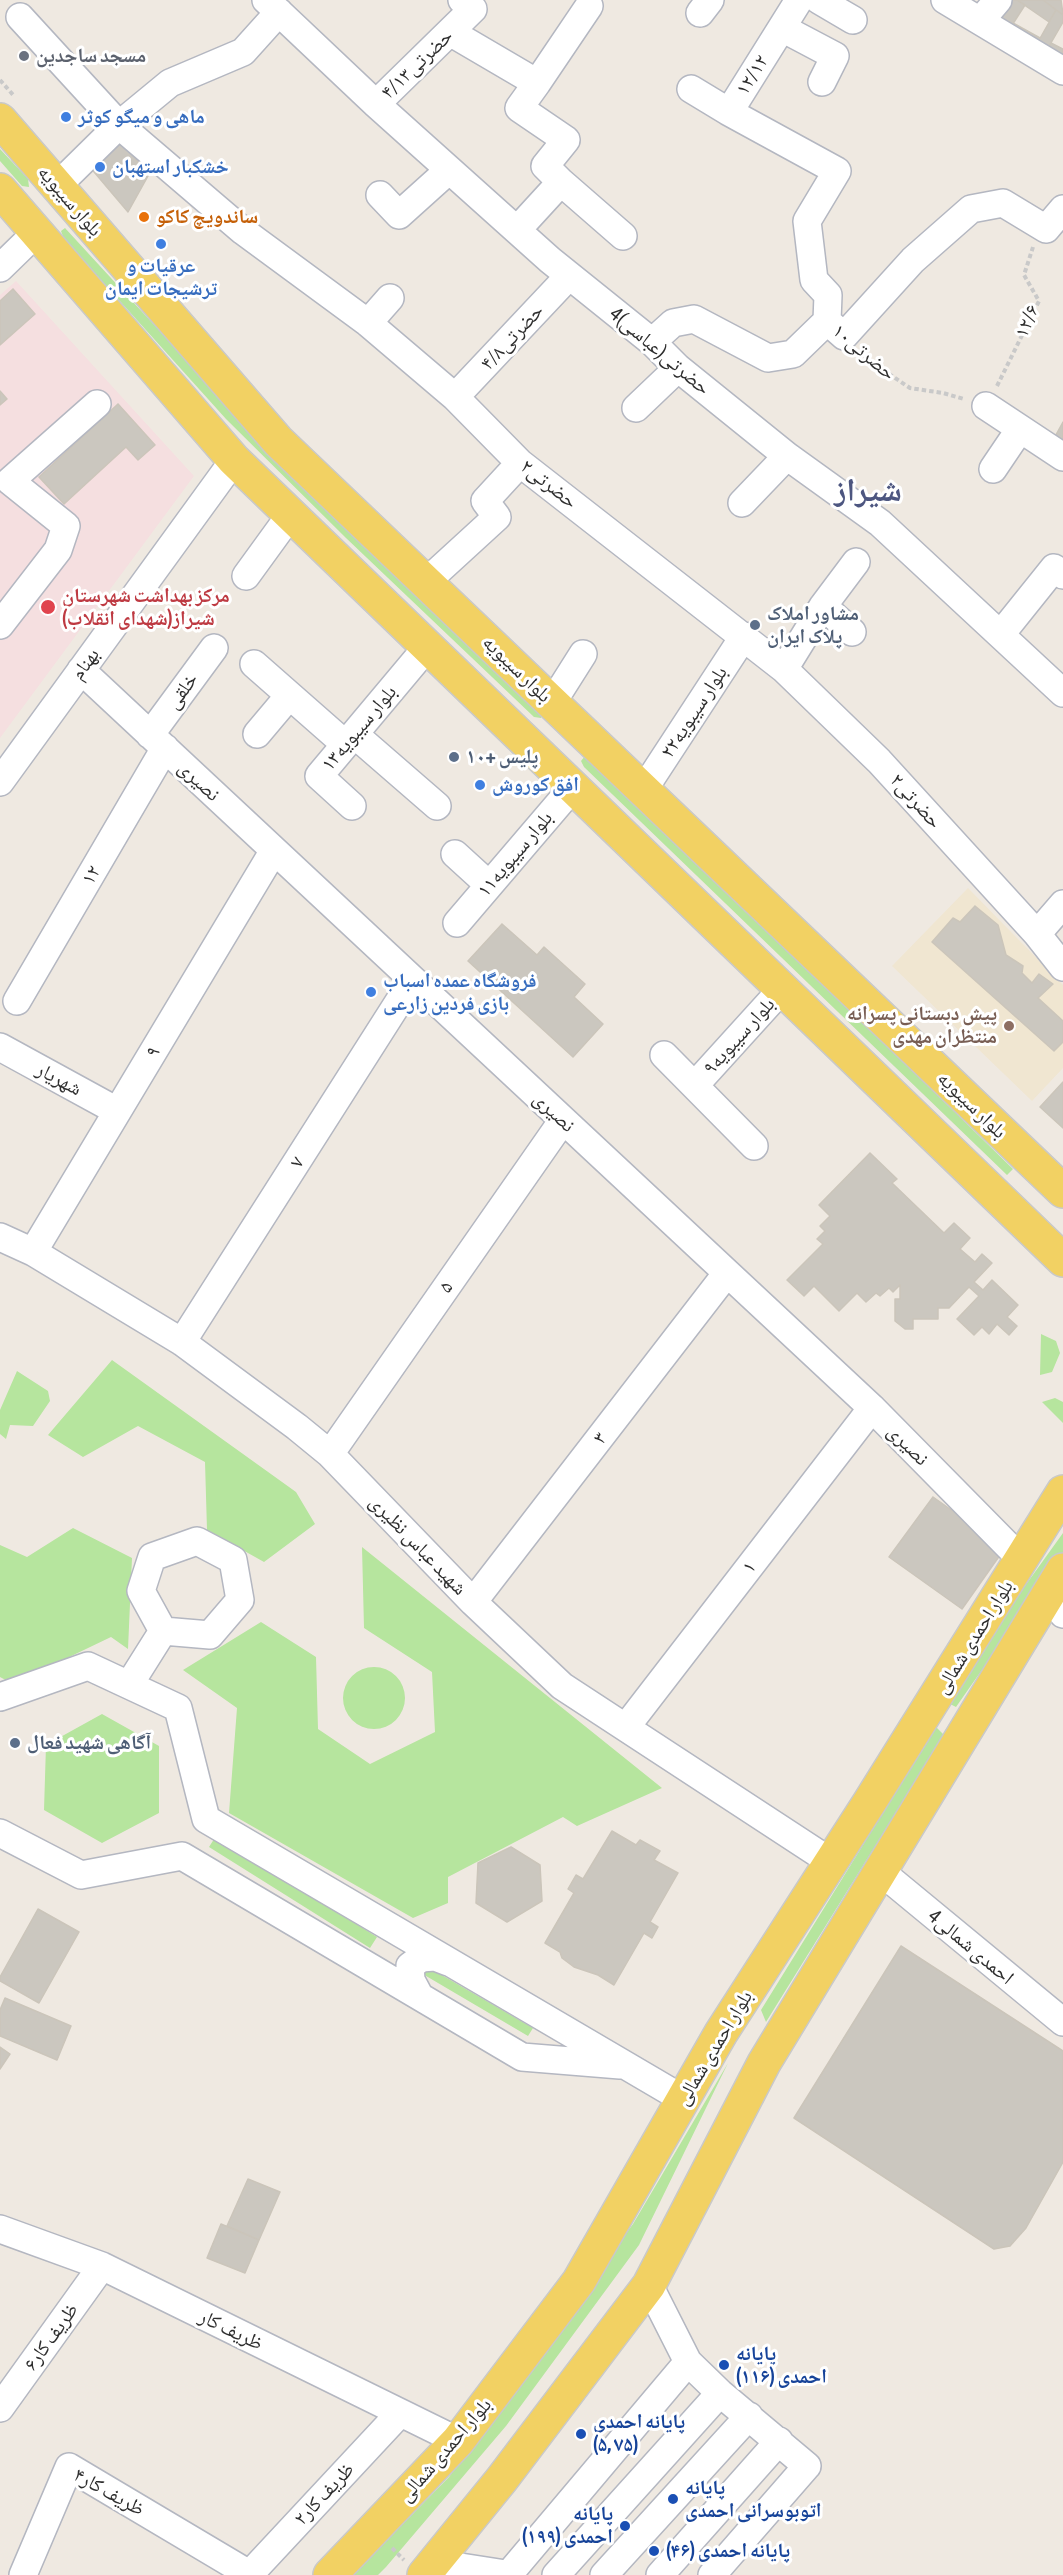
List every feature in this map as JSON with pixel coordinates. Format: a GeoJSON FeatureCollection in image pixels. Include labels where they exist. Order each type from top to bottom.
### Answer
{"type":"FeatureCollection","features":[{"type":"Feature","properties":{"kind":"main road","name":"بلوار سیبویه"},"geometry":{"type":"LineString","coordinates":[[0,120],[278,441],[1063,1191]]}},
{"type":"Feature","properties":{"kind":"main road"},"geometry":{"type":"LineString","coordinates":[[0,190],[234,460],[783,988],[1061,1263]]}},
{"type":"Feature","properties":{"kind":"main road"},"geometry":{"type":"LineString","coordinates":[[37,232],[63,193]]}},
{"type":"Feature","properties":{"kind":"main road"},"geometry":{"type":"LineString","coordinates":[[550,763],[580,729]]}},
{"type":"Feature","properties":{"kind":"main road"},"geometry":{"type":"LineString","coordinates":[[1024,1154],[1063,1164]]}},
{"type":"Feature","properties":{"kind":"main road","name":"بلوار احمدی شمالی"},"geometry":{"type":"LineString","coordinates":[[330,2575],[458,2441],[579,2281],[721,2033],[1063,1492]]}},
{"type":"Feature","properties":{"kind":"main road","name":"بلوار احمدی شمالی"},"geometry":{"type":"LineString","coordinates":[[430,2570],[649,2286],[764,2063],[880,1871],[1058,1592]]}},
{"type":"Feature","properties":{"kind":"main road"},"geometry":{"type":"LineString","coordinates":[[721,2033],[764,2063]]}},
{"type":"Feature","properties":{"kind":"street","name":"حضرتی۴/۱۳"},"geometry":{"type":"LineString","coordinates":[[376,104],[473,9],[462,0]]}},
{"type":"Feature","properties":{"kind":"street","name":"۱۲/۱۲"},"geometry":{"type":"LineString","coordinates":[[691,89],[729,112],[799,0]]}},
{"type":"Feature","properties":{"kind":"street"},"geometry":{"type":"LineString","coordinates":[[819,0],[854,20]]}},
{"type":"Feature","properties":{"kind":"street"},"geometry":{"type":"LineString","coordinates":[[945,0],[990,10],[1063,71]]}},
{"type":"Feature","properties":{"kind":"street"},"geometry":{"type":"LineString","coordinates":[[63,193],[119,125],[170,82],[243,52],[271,3]]}},
{"type":"Feature","properties":{"kind":"street","name":"4حضرتی(عباسی)"},"geometry":{"type":"LineString","coordinates":[[271,3],[376,104],[517,230],[652,342],[678,368],[787,456],[880,524],[1063,693]]}},
{"type":"Feature","properties":{"kind":"street"},"geometry":{"type":"LineString","coordinates":[[590,6],[519,108],[566,140],[545,166],[623,236]]}},
{"type":"Feature","properties":{"kind":"street","name":"حضرتی۲"},"geometry":{"type":"LineString","coordinates":[[20,17],[119,125],[243,231],[368,323],[455,398],[520,463],[784,669],[879,760],[1037,934],[1063,967]]}},
{"type":"Feature","properties":{"kind":"street"},"geometry":{"type":"LineString","coordinates":[[782,28],[835,56],[822,82]]}},
{"type":"Feature","properties":{"kind":"street"},"geometry":{"type":"LineString","coordinates":[[450,32],[537,83]]}},
{"type":"Feature","properties":{"kind":"street"},"geometry":{"type":"LineString","coordinates":[[729,112],[837,171],[807,221],[814,280],[828,295],[835,328]]}},
{"type":"Feature","properties":{"kind":"street"},"geometry":{"type":"LineString","coordinates":[[380,195],[399,215],[449,170]]}},
{"type":"Feature","properties":{"kind":"street"},"geometry":{"type":"LineString","coordinates":[[517,230],[561,182]]}},
{"type":"Feature","properties":{"kind":"street"},"geometry":{"type":"LineString","coordinates":[[652,342],[673,323],[694,319],[768,358],[793,354],[835,328],[971,209],[1003,203],[1055,219]]}},
{"type":"Feature","properties":{"kind":"street"},"geometry":{"type":"LineString","coordinates":[[0,268],[37,232]]}},
{"type":"Feature","properties":{"kind":"street","name":"حضرتی۴/۸"},"geometry":{"type":"LineString","coordinates":[[455,398],[570,276]]}},
{"type":"Feature","properties":{"kind":"street"},"geometry":{"type":"LineString","coordinates":[[368,323],[390,298]]}},
{"type":"Feature","properties":{"kind":"street"},"geometry":{"type":"LineString","coordinates":[[636,408],[678,368]]}},
{"type":"Feature","properties":{"kind":"street"},"geometry":{"type":"LineString","coordinates":[[1,618],[58,550],[66,526],[10,481],[97,404]]}},
{"type":"Feature","properties":{"kind":"street"},"geometry":{"type":"LineString","coordinates":[[986,406],[1063,457]]}},
{"type":"Feature","properties":{"kind":"street"},"geometry":{"type":"LineString","coordinates":[[993,469],[1020,429]]}},
{"type":"Feature","properties":{"kind":"street"},"geometry":{"type":"LineString","coordinates":[[742,503],[787,456]]}},
{"type":"Feature","properties":{"kind":"street","name":"بهنام"},"geometry":{"type":"LineString","coordinates":[[0,782],[234,460]]}},
{"type":"Feature","properties":{"kind":"street"},"geometry":{"type":"LineString","coordinates":[[426,582],[498,517],[485,501],[520,463]]}},
{"type":"Feature","properties":{"kind":"street"},"geometry":{"type":"LineString","coordinates":[[246,576],[291,514]]}},
{"type":"Feature","properties":{"kind":"street"},"geometry":{"type":"LineString","coordinates":[[784,669],[823,606],[856,562]]}},
{"type":"Feature","properties":{"kind":"street"},"geometry":{"type":"LineString","coordinates":[[1001,634],[1054,568],[1063,575]]}},
{"type":"Feature","properties":{"kind":"street"},"geometry":{"type":"LineString","coordinates":[[823,606],[852,633]]}},
{"type":"Feature","properties":{"kind":"street","name":"بلوار سیبویه۲۲"},"geometry":{"type":"LineString","coordinates":[[644,789],[744,636]]}},
{"type":"Feature","properties":{"kind":"street","name":"بلوار سیبویه۱۳"},"geometry":{"type":"LineString","coordinates":[[352,806],[319,776],[428,646]]}},
{"type":"Feature","properties":{"kind":"street","name":"خلقی"},"geometry":{"type":"LineString","coordinates":[[157,742],[214,648]]}},
{"type":"Feature","properties":{"kind":"street"},"geometry":{"type":"LineString","coordinates":[[552,703],[583,654]]}},
{"type":"Feature","properties":{"kind":"street"},"geometry":{"type":"LineString","coordinates":[[254,664],[289,696],[350,739],[437,806]]}},
{"type":"Feature","properties":{"kind":"street","name":"نصیری"},"geometry":{"type":"LineString","coordinates":[[81,670],[273,852],[872,1408],[1022,1560]]}},
{"type":"Feature","properties":{"kind":"street"},"geometry":{"type":"LineString","coordinates":[[257,734],[289,696]]}},
{"type":"Feature","properties":{"kind":"street","name":"۱۲"},"geometry":{"type":"LineString","coordinates":[[17,1001],[157,742]]}},
{"type":"Feature","properties":{"kind":"street","name":"بلوار سیبویه۱۱"},"geometry":{"type":"LineString","coordinates":[[457,922],[574,786]]}},
{"type":"Feature","properties":{"kind":"street","name":"۹"},"geometry":{"type":"LineString","coordinates":[[33,1252],[273,852]]}},
{"type":"Feature","properties":{"kind":"street"},"geometry":{"type":"LineString","coordinates":[[454,854],[489,885]]}},
{"type":"Feature","properties":{"kind":"street"},"geometry":{"type":"LineString","coordinates":[[1037,934],[1063,904]]}},
{"type":"Feature","properties":{"kind":"street","name":"۷"},"geometry":{"type":"LineString","coordinates":[[182,1342],[412,981]]}},
{"type":"Feature","properties":{"kind":"street","name":"بلوار سیبویه۹"},"geometry":{"type":"LineString","coordinates":[[695,1084],[783,988]]}},
{"type":"Feature","properties":{"kind":"street","name":"شهریار"},"geometry":{"type":"LineString","coordinates":[[0,1047],[117,1111]]}},
{"type":"Feature","properties":{"kind":"street"},"geometry":{"type":"LineString","coordinates":[[664,1055],[754,1146]]}},
{"type":"Feature","properties":{"kind":"street","name":"۵"},"geometry":{"type":"LineString","coordinates":[[330,1455],[563,1120]]}},
{"type":"Feature","properties":{"kind":"street","name":"شهید عباس نظیری"},"geometry":{"type":"LineString","coordinates":[[0,1237],[33,1252],[182,1342],[330,1455],[473,1602],[562,1686],[831,1862]]}},
{"type":"Feature","properties":{"kind":"street","name":"۳"},"geometry":{"type":"LineString","coordinates":[[473,1602],[727,1274]]}},
{"type":"Feature","properties":{"kind":"street","name":"۱"},"geometry":{"type":"LineString","coordinates":[[626,1726],[872,1408]]}},
{"type":"Feature","properties":{"kind":"street"},"geometry":{"type":"LineString","coordinates":[[129,1685],[163,1631]]}},
{"type":"Feature","properties":{"kind":"street"},"geometry":{"type":"LineString","coordinates":[[0,1697],[88,1666],[178,1708],[206,1819],[683,2099]]}},
{"type":"Feature","properties":{"kind":"street"},"geometry":{"type":"LineString","coordinates":[[0,1833],[81,1875],[182,1856],[522,2057],[627,2066]]}},
{"type":"Feature","properties":{"kind":"street","name":"4احمدی شمالی"},"geometry":{"type":"LineString","coordinates":[[880,1871],[1062,2019]]}},
{"type":"Feature","properties":{"kind":"street"},"geometry":{"type":"LineString","coordinates":[[340,1949],[371,1957],[384,1954],[388,1947],[387,1936],[378,1920]]}},
{"type":"Feature","properties":{"kind":"street"},"geometry":{"type":"LineString","coordinates":[[418,1995],[411,1980],[410,1966],[421,1958],[435,1957],[449,1962]]}},
{"type":"Feature","properties":{"kind":"street","name":"ظریف کار"},"geometry":{"type":"LineString","coordinates":[[0,2229],[102,2266],[458,2441]]}},
{"type":"Feature","properties":{"kind":"street","name":"ظریف کار۶"},"geometry":{"type":"LineString","coordinates":[[0,2408],[102,2266]]}},
{"type":"Feature","properties":{"kind":"street"},"geometry":{"type":"LineString","coordinates":[[649,2286],[688,2362],[720,2393],[779,2440],[807,2466],[712,2575]]}},
{"type":"Feature","properties":{"kind":"street"},"geometry":{"type":"LineString","coordinates":[[430,2570],[511,2574],[688,2362]]}},
{"type":"Feature","properties":{"kind":"street"},"geometry":{"type":"LineString","coordinates":[[556,2575],[720,2393]]}},
{"type":"Feature","properties":{"kind":"street","name":"۲ظریف کار"},"geometry":{"type":"LineString","coordinates":[[249,2575],[400,2413]]}},
{"type":"Feature","properties":{"kind":"street"},"geometry":{"type":"LineString","coordinates":[[604,2575],[748,2416]]}},
{"type":"Feature","properties":{"kind":"street"},"geometry":{"type":"LineString","coordinates":[[660,2575],[779,2440]]}},
{"type":"Feature","properties":{"kind":"street","name":"ظریف کار۴"},"geometry":{"type":"LineString","coordinates":[[22,2575],[69,2467],[249,2575]]}},
{"type":"Feature","properties":{"kind":"path","name":"۱۲/۶"},"geometry":{"type":"LineString","coordinates":[[986,406],[1039,301],[1024,275],[1031,249],[1055,219]]}},
{"type":"Feature","properties":{"kind":"path","name":"حضرتی۱۰"},"geometry":{"type":"LineString","coordinates":[[835,328],[871,362],[910,388],[943,393],[986,406]]}},
{"type":"Feature","properties":{"kind":"path"},"geometry":{"type":"LineString","coordinates":[[373,2530],[430,2570]]}},
{"type":"Feature","properties":{"kind":"shaded area","name":"مرکز بهداشت شهرستان شیراز(شهدای انقلاب)"},"geometry":{"type":"Polygon","coordinates":[[[16,281],[194,476],[0,738],[0,295],[16,281]]]}},
{"type":"Feature","properties":{"kind":"shaded area","name":"پیش دبستانی پسرانه منتظران مهدی"},"geometry":{"type":"Polygon","coordinates":[[[968,888],[1063,985],[1063,1068],[1032,1101],[892,966],[968,888]]]}},
{"type":"Feature","properties":{"kind":"green space"},"geometry":{"type":"Polygon","coordinates":[[[0,149],[28,179],[29,187],[22,186],[0,161],[0,149]]]}},
{"type":"Feature","properties":{"kind":"green space"},"geometry":{"type":"Polygon","coordinates":[[[65,228],[259,439],[542,712],[541,718],[534,717],[346,538],[226,419],[64,239],[61,231],[65,228]]]}},
{"type":"Feature","properties":{"kind":"green space"},"geometry":{"type":"Polygon","coordinates":[[[585,756],[592,758],[1013,1169],[1007,1175],[584,767],[581,761],[585,756]]]}},
{"type":"Feature","properties":{"kind":"green space"},"geometry":{"type":"Polygon","coordinates":[[[1041,1334],[1056,1341],[1060,1353],[1052,1372],[1040,1375],[1041,1334]]]}},
{"type":"Feature","properties":{"kind":"green space"},"geometry":{"type":"Polygon","coordinates":[[[112,1360],[296,1492],[315,1524],[264,1562],[207,1530],[205,1462],[138,1426],[83,1457],[48,1435],[112,1360]]]}},
{"type":"Feature","properties":{"kind":"green space"},"geometry":{"type":"Polygon","coordinates":[[[17,1371],[48,1391],[50,1401],[33,1426],[10,1425],[6,1439],[0,1434],[0,1410],[17,1371]]]}},
{"type":"Feature","properties":{"kind":"green space"},"geometry":{"type":"Polygon","coordinates":[[[1055,1398],[1063,1402],[1063,1423],[1042,1402],[1055,1398]]]}},
{"type":"Feature","properties":{"kind":"green space"},"geometry":{"type":"Polygon","coordinates":[[[73,1528],[132,1558],[128,1649],[111,1637],[13,1684],[0,1677],[0,1545],[27,1557],[73,1528]]]}},
{"type":"Feature","properties":{"kind":"green space"},"geometry":{"type":"Polygon","coordinates":[[[1063,1533],[1063,1554],[956,1707],[950,1704],[1017,1597],[1063,1533]]]}},
{"type":"Feature","properties":{"kind":"green space"},"geometry":{"type":"Polygon","coordinates":[[[362,1547],[662,1788],[577,1826],[563,1817],[448,1877],[448,1903],[413,1918],[229,1813],[237,1708],[183,1670],[261,1622],[316,1657],[318,1729],[370,1764],[435,1732],[432,1672],[364,1628],[362,1547]]]}},
{"type":"Feature","properties":{"kind":"green space"},"geometry":{"type":"Polygon","coordinates":[[[368,1667],[380,1667],[396,1676],[403,1686],[405,1698],[403,1710],[396,1720],[380,1729],[368,1729],[357,1724],[348,1715],[343,1704],[343,1692],[348,1681],[357,1672],[368,1667]]]}},
{"type":"Feature","properties":{"kind":"green space"},"geometry":{"type":"Polygon","coordinates":[[[102,1714],[159,1746],[159,1813],[102,1843],[44,1810],[46,1745],[102,1714]]]}},
{"type":"Feature","properties":{"kind":"green space"},"geometry":{"type":"Polygon","coordinates":[[[936,1727],[944,1735],[766,2022],[761,2010],[936,1727]]]}},
{"type":"Feature","properties":{"kind":"green space"},"geometry":{"type":"Polygon","coordinates":[[[216,1836],[377,1937],[370,1948],[209,1847],[216,1836]]]}},
{"type":"Feature","properties":{"kind":"green space"},"geometry":{"type":"Polygon","coordinates":[[[428,1967],[533,2028],[528,2036],[421,1973],[428,1967]]]}},
{"type":"Feature","properties":{"kind":"green space"},"geometry":{"type":"Polygon","coordinates":[[[728,2063],[639,2245],[506,2426],[386,2567],[378,2575],[353,2575],[449,2477],[633,2224],[728,2063]]]}},
{"type":"Feature","properties":{"kind":"building"},"geometry":{"type":"Polygon","coordinates":[[[1011,0],[1017,0],[1025,5],[1007,33],[985,19],[1011,0]]]}},
{"type":"Feature","properties":{"kind":"building"},"geometry":{"type":"Polygon","coordinates":[[[1017,0],[1043,0],[1056,10],[1049,22],[1017,0]]]}},
{"type":"Feature","properties":{"kind":"building"},"geometry":{"type":"Polygon","coordinates":[[[1043,0],[1061,0],[1063,15],[1043,0]]]}},
{"type":"Feature","properties":{"kind":"building"},"geometry":{"type":"Polygon","coordinates":[[[1056,10],[1063,15],[1063,22],[1044,55],[1034,49],[1056,10]]]}},
{"type":"Feature","properties":{"kind":"building"},"geometry":{"type":"Polygon","coordinates":[[[1013,23],[1040,38],[1034,49],[1007,33],[1013,23]]]}},
{"type":"Feature","properties":{"kind":"building"},"geometry":{"type":"Polygon","coordinates":[[[1051,43],[1063,49],[1063,65],[1044,55],[1051,43]]]}},
{"type":"Feature","properties":{"kind":"building"},"geometry":{"type":"Polygon","coordinates":[[[122,140],[148,176],[128,212],[89,166],[122,140]]]}},
{"type":"Feature","properties":{"kind":"building"},"geometry":{"type":"Polygon","coordinates":[[[13,289],[35,314],[0,345],[0,301],[13,289]]]}},
{"type":"Feature","properties":{"kind":"building"},"geometry":{"type":"Polygon","coordinates":[[[0,391],[7,399],[0,405],[0,391]]]}},
{"type":"Feature","properties":{"kind":"building"},"geometry":{"type":"Polygon","coordinates":[[[118,404],[155,445],[138,460],[126,447],[64,504],[39,477],[118,404]]]}},
{"type":"Feature","properties":{"kind":"building"},"geometry":{"type":"Polygon","coordinates":[[[1063,422],[1063,451],[1052,442],[1063,422]]]}},
{"type":"Feature","properties":{"kind":"building"},"geometry":{"type":"Polygon","coordinates":[[[975,906],[998,925],[1006,955],[1023,966],[1022,973],[1032,983],[1039,974],[1053,984],[1038,998],[1063,1021],[1063,1042],[1054,1051],[932,942],[953,918],[960,922],[975,906]]]}},
{"type":"Feature","properties":{"kind":"building"},"geometry":{"type":"Polygon","coordinates":[[[502,924],[537,955],[544,947],[585,984],[574,997],[603,1024],[573,1057],[468,961],[502,924]]]}},
{"type":"Feature","properties":{"kind":"building"},"geometry":{"type":"Polygon","coordinates":[[[1063,1082],[1063,1128],[1040,1107],[1063,1082]]]}},
{"type":"Feature","properties":{"kind":"building"},"geometry":{"type":"Polygon","coordinates":[[[870,1153],[897,1179],[892,1183],[944,1233],[954,1223],[970,1238],[960,1249],[975,1262],[982,1254],[992,1263],[974,1282],[983,1290],[992,1280],[1018,1305],[1007,1317],[1017,1326],[1009,1335],[997,1324],[989,1334],[982,1327],[974,1335],[957,1319],[979,1296],[969,1287],[949,1308],[938,1308],[938,1319],[913,1319],[913,1329],[905,1329],[895,1321],[895,1299],[900,1299],[900,1285],[893,1292],[889,1288],[880,1296],[876,1293],[866,1302],[857,1293],[839,1311],[814,1286],[804,1296],[787,1280],[823,1244],[817,1239],[825,1231],[820,1226],[830,1216],[819,1205],[870,1153]]]}},
{"type":"Feature","properties":{"kind":"building"},"geometry":{"type":"Polygon","coordinates":[[[933,1497],[1005,1548],[962,1609],[889,1557],[933,1497]]]}},
{"type":"Feature","properties":{"kind":"building"},"geometry":{"type":"Polygon","coordinates":[[[612,1831],[636,1845],[640,1840],[660,1851],[654,1860],[678,1873],[650,1922],[658,1927],[652,1938],[644,1933],[614,1985],[598,1975],[574,1967],[562,1958],[560,1952],[545,1943],[574,1893],[568,1889],[576,1875],[583,1879],[612,1831]]]}},
{"type":"Feature","properties":{"kind":"building"},"geometry":{"type":"Polygon","coordinates":[[[511,1847],[540,1865],[542,1901],[507,1922],[476,1903],[478,1863],[511,1847]]]}},
{"type":"Feature","properties":{"kind":"building"},"geometry":{"type":"Polygon","coordinates":[[[38,1909],[79,1932],[39,2003],[0,1981],[0,1977],[38,1909]]]}},
{"type":"Feature","properties":{"kind":"building"},"geometry":{"type":"Polygon","coordinates":[[[901,1946],[1063,2051],[1063,2162],[1026,2228],[1010,2246],[994,2249],[794,2118],[901,1946]]]}},
{"type":"Feature","properties":{"kind":"building"},"geometry":{"type":"Polygon","coordinates":[[[5,1998],[71,2026],[57,2060],[0,2036],[0,2010],[5,1998]]]}},
{"type":"Feature","properties":{"kind":"building"},"geometry":{"type":"Polygon","coordinates":[[[0,2047],[10,2054],[0,2069],[0,2047]]]}},
{"type":"Feature","properties":{"kind":"building"},"geometry":{"type":"Polygon","coordinates":[[[248,2179],[280,2192],[259,2240],[227,2226],[248,2179]]]}},
{"type":"Feature","properties":{"kind":"building"},"geometry":{"type":"Polygon","coordinates":[[[221,2224],[259,2240],[245,2273],[207,2258],[221,2224]]]}},
{"type":"Feature","properties":{"kind":"place","name":"مسجد ساجدین"},"geometry":{"type":"Point","coordinates":[24,56]}},
{"type":"Feature","properties":{"kind":"place","name":"ماهی و میگو کوثر"},"geometry":{"type":"Point","coordinates":[66,117]}},
{"type":"Feature","properties":{"kind":"place","name":"خشکبار استهبان"},"geometry":{"type":"Point","coordinates":[100,167]}},
{"type":"Feature","properties":{"kind":"place","name":"ساندویچ کاکو"},"geometry":{"type":"Point","coordinates":[144,217]}},
{"type":"Feature","properties":{"kind":"place","name":"عرقیات و ترشیجات ایمان"},"geometry":{"type":"Point","coordinates":[161,244]}},
{"type":"Feature","properties":{"kind":"place","name":"مرکز بهداشت شهرستان شیراز(شهدای انقلاب)"},"geometry":{"type":"Point","coordinates":[48,607]}},
{"type":"Feature","properties":{"kind":"place","name":"مشاور املاک پلاک ایران"},"geometry":{"type":"Point","coordinates":[755,625]}},
{"type":"Feature","properties":{"kind":"place","name":"پلیس +۱۰"},"geometry":{"type":"Point","coordinates":[454,757]}},
{"type":"Feature","properties":{"kind":"place","name":"افق کوروش"},"geometry":{"type":"Point","coordinates":[480,785]}},
{"type":"Feature","properties":{"kind":"place","name":"فروشگاه عمده اسباب بازی فردین زارعی"},"geometry":{"type":"Point","coordinates":[371,992]}},
{"type":"Feature","properties":{"kind":"place","name":"پیش دبستانی پسرانه منتظران مهدی"},"geometry":{"type":"Point","coordinates":[1009,1026]}},
{"type":"Feature","properties":{"kind":"place","name":"آگاهی شهید فعال"},"geometry":{"type":"Point","coordinates":[15,1743]}},
{"type":"Feature","properties":{"kind":"place","name":"پایانه احمدی (۱۱۶)"},"geometry":{"type":"Point","coordinates":[724,2365]}},
{"type":"Feature","properties":{"kind":"place","name":"پایانه احمدی (۵, ۷۵)"},"geometry":{"type":"Point","coordinates":[581,2434]}},
{"type":"Feature","properties":{"kind":"place","name":"پایانه اتوبوسرانی احمدی"},"geometry":{"type":"Point","coordinates":[673,2499]}},
{"type":"Feature","properties":{"kind":"place","name":"پایانه احمدی (۱۹۹)"},"geometry":{"type":"Point","coordinates":[625,2526]}},
{"type":"Feature","properties":{"kind":"place","name":"پایانه احمدی (۴۶)"},"geometry":{"type":"Point","coordinates":[654,2551]}},
{"type":"Feature","properties":{"kind":"district","name":"شیراز"},"geometry":{"type":"Point","coordinates":[868,491]}}]}
